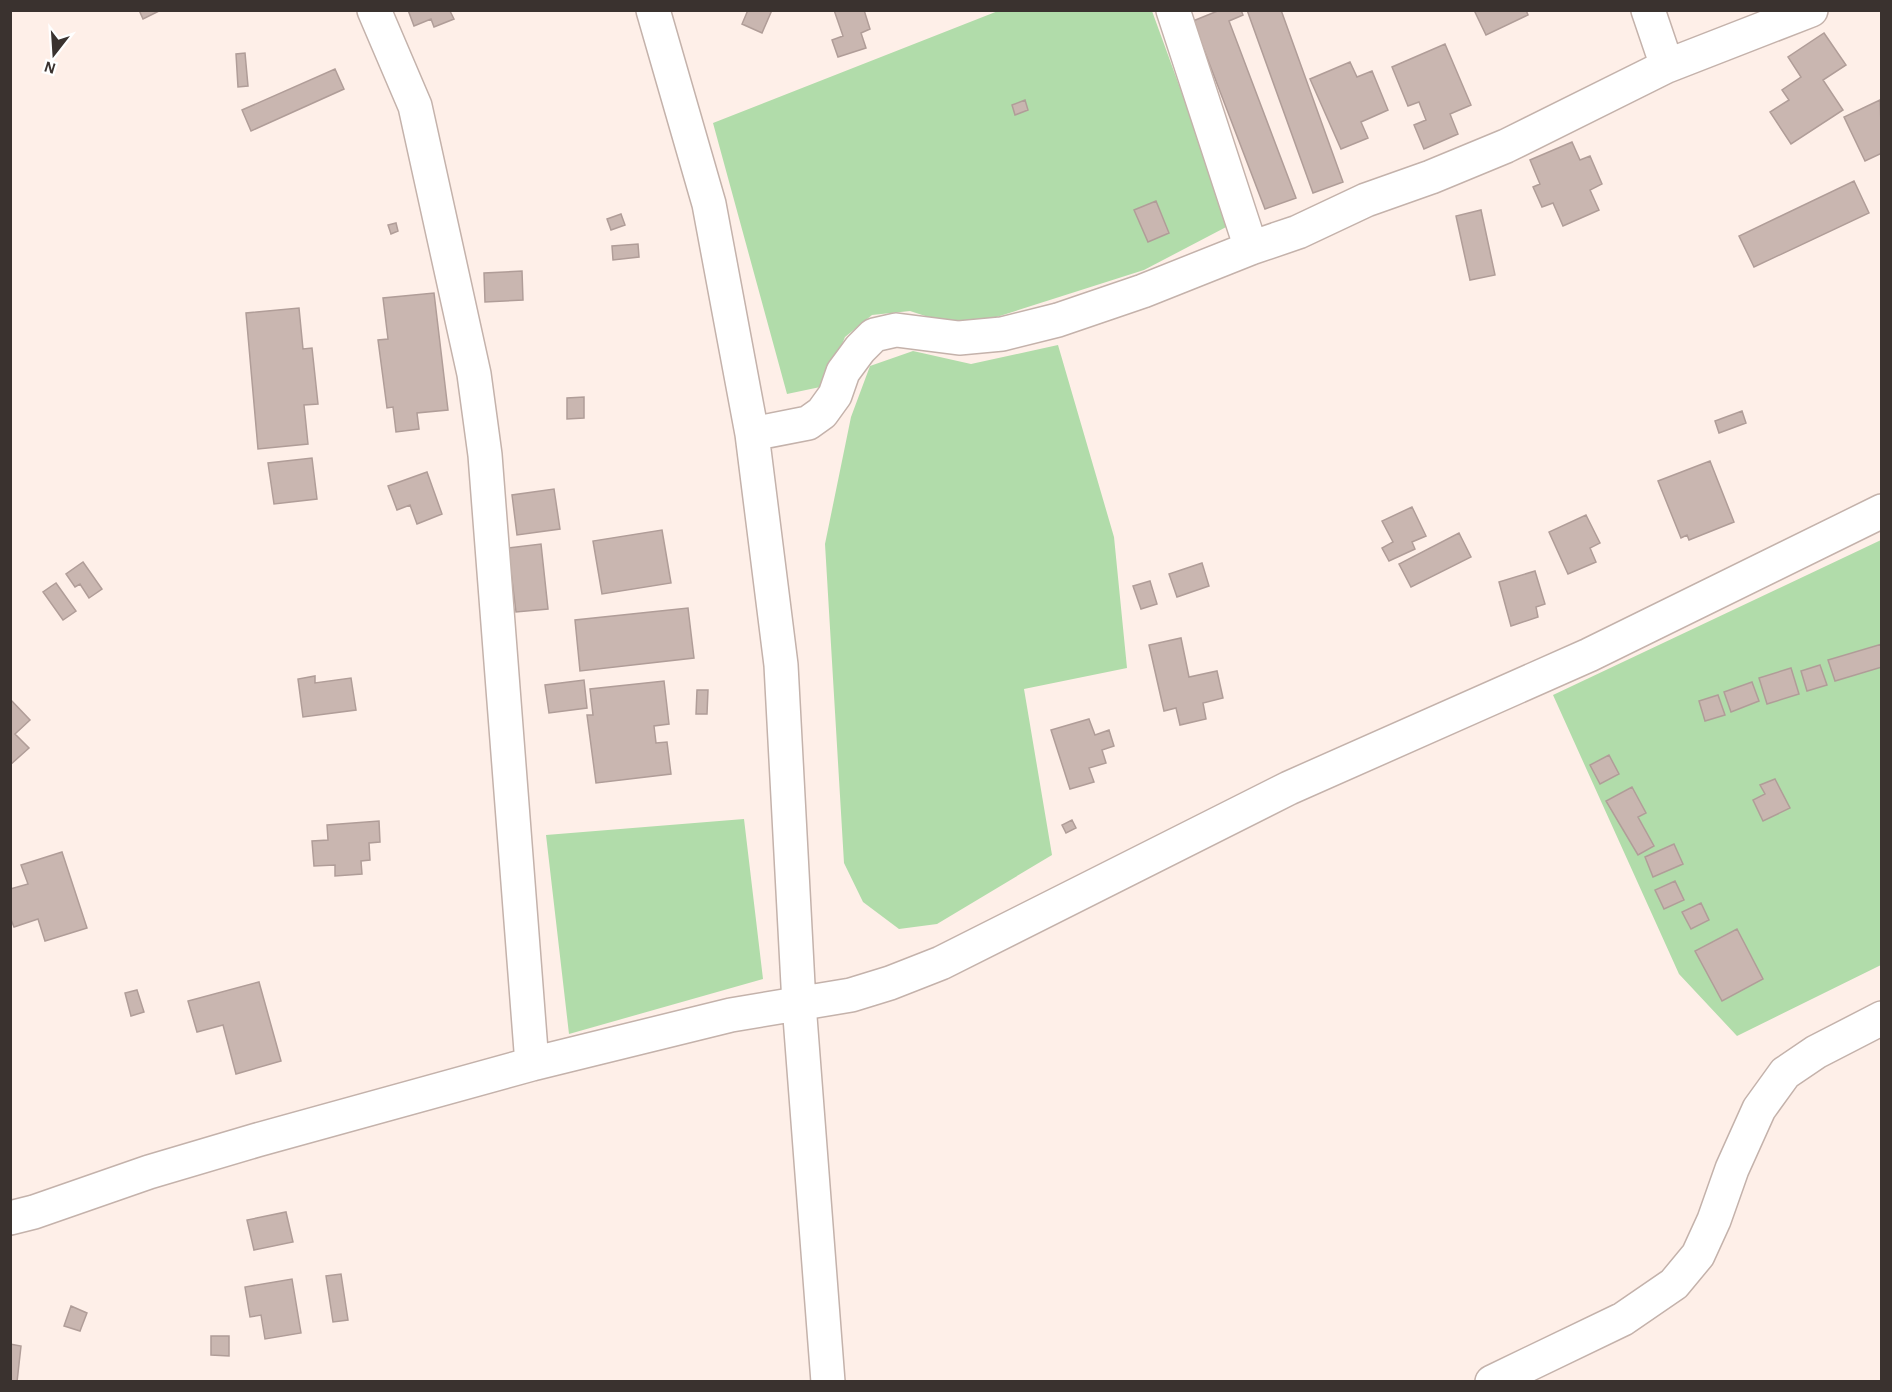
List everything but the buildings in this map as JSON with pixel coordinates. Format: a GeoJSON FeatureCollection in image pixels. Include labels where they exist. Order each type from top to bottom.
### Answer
{"type":"FeatureCollection","features":[{"type":"Feature","properties":{"kind":"street"},"geometry":{"type":"LineString","coordinates":[[374,10],[415,106],[474,375],[489,513],[532,1064]]}},
{"type":"Feature","properties":{"kind":"street"},"geometry":{"type":"LineString","coordinates":[[653,10],[709,204],[752,434],[781,665],[799,1004],[828,1382]]}},
{"type":"Feature","properties":{"kind":"street"},"geometry":{"type":"LineString","coordinates":[[1173,10],[1251,248]]}},
{"type":"Feature","properties":{"kind":"street"},"geometry":{"type":"LineString","coordinates":[[1648,10],[1667,66]]}},
{"type":"Feature","properties":{"kind":"street"},"geometry":{"type":"LineString","coordinates":[[752,434],[808,423],[822,413],[835,395],[843,372],[874,335],[896,330],[959,339],[1002,334],[1058,320],[1143,291],[1251,248],[1299,232],[1366,200],[1431,177],[1506,146],[1667,66],[1811,10]]}},
{"type":"Feature","properties":{"kind":"street"},"geometry":{"type":"LineString","coordinates":[[10,1218],[246,1143],[532,1064],[731,1014],[851,995],[890,983],[941,963],[1289,788],[1589,655],[1881,511]]}},
{"type":"Feature","properties":{"kind":"street"},"geometry":{"type":"LineString","coordinates":[[1492,1382],[1623,1319],[1674,1284],[1698,1255],[1759,1109],[1785,1073],[1816,1052],[1881,1018]]}},
{"type":"Feature","properties":{"kind":"green space"},"geometry":{"type":"Polygon","coordinates":[[[998,11],[1152,11],[1230,225],[1144,270],[962,328],[910,311],[872,315],[845,337],[825,386],[787,394],[713,123],[998,11]]]}},
{"type":"Feature","properties":{"kind":"green space"},"geometry":{"type":"Polygon","coordinates":[[[1058,345],[1114,537],[1127,668],[1024,689],[1052,855],[937,924],[899,929],[863,902],[844,863],[825,544],[851,417],[870,366],[913,351],[971,364],[1058,345]]]}},
{"type":"Feature","properties":{"kind":"green space"},"geometry":{"type":"Polygon","coordinates":[[[1881,540],[1881,965],[1737,1036],[1679,974],[1553,695],[1881,540]]]}},
{"type":"Feature","properties":{"kind":"green space"},"geometry":{"type":"Polygon","coordinates":[[[744,819],[763,979],[569,1034],[546,835],[744,819]]]}}]}
